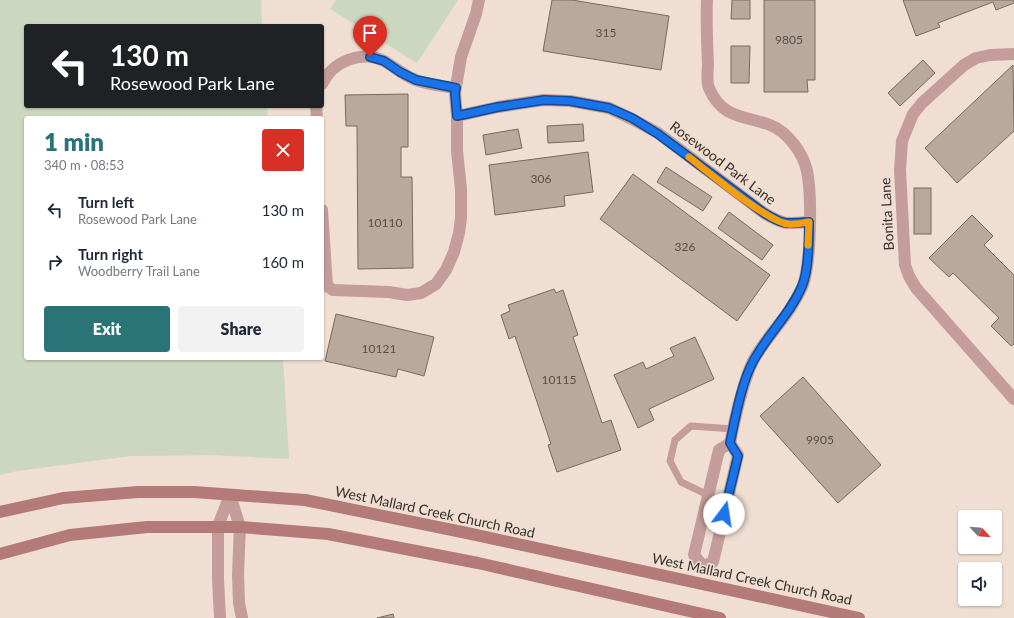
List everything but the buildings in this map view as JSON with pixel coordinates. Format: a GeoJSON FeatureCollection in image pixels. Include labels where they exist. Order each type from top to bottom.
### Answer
{"type":"FeatureCollection","features":[{"type":"Feature","properties":{"kind":"main road","name":"West Mallard Creek Church Road"},"geometry":{"type":"LineString","coordinates":[[0,512],[63,498],[138,492],[194,492],[230,494],[312,502],[372,513],[858,618]]}},
{"type":"Feature","properties":{"kind":"main road"},"geometry":{"type":"LineString","coordinates":[[0,554],[70,535],[147,526],[218,526],[314,532],[478,563],[720,618]]}},
{"type":"Feature","properties":{"kind":"street"},"geometry":{"type":"LineString","coordinates":[[324,240],[327,286],[333,290],[389,292],[407,295],[421,293],[436,284],[446,270],[454,252],[460,225],[462,189],[457,151],[457,116],[455,93],[461,57],[476,14],[478,0]]}},
{"type":"Feature","properties":{"kind":"street"},"geometry":{"type":"LineString","coordinates":[[703,566],[712,562],[738,456],[730,443],[745,382],[753,361],[790,309],[803,285],[809,222],[809,187],[806,170],[800,152],[786,136],[772,126],[756,120],[740,117],[728,111],[717,102],[708,86],[707,0]]}},
{"type":"Feature","properties":{"kind":"street","name":"Bonita Lane"},"geometry":{"type":"LineString","coordinates":[[1014,54],[990,55],[976,58],[964,65],[922,103],[913,114],[902,141],[900,170],[905,265],[909,276],[916,288],[1014,398]]}},
{"type":"Feature","properties":{"kind":"street"},"geometry":{"type":"LineString","coordinates":[[324,81],[333,68],[345,61],[359,57],[370,57],[384,61],[400,72],[416,80],[456,88]]}},
{"type":"Feature","properties":{"kind":"street","name":"Rosewood Park Lane"},"geometry":{"type":"LineString","coordinates":[[457,116],[498,107],[544,100],[570,101],[609,108],[632,118],[658,134],[764,213],[777,221],[787,224],[809,222]]}},
{"type":"Feature","properties":{"kind":"street"},"geometry":{"type":"LineString","coordinates":[[703,566],[694,555],[719,450],[730,443]]}},
{"type":"Feature","properties":{"kind":"street"},"geometry":{"type":"LineString","coordinates":[[220,618],[218,526],[230,494]]}},
{"type":"Feature","properties":{"kind":"street"},"geometry":{"type":"LineString","coordinates":[[230,494],[240,527],[238,574],[239,603],[242,618]]}},
{"type":"Feature","properties":{"kind":"street"},"geometry":{"type":"LineString","coordinates":[[699,584],[703,566]]}},
{"type":"Feature","properties":{"kind":"lane"},"geometry":{"type":"LineString","coordinates":[[708,496],[681,482],[670,461],[675,440],[692,426],[733,429]]}},
{"type":"Feature","properties":{"kind":"green space"},"geometry":{"type":"Polygon","coordinates":[[[0,0],[261,0],[262,24],[24,24],[24,108],[267,108],[268,116],[24,116],[24,360],[283,360],[289,459],[212,455],[131,456],[17,471],[0,475],[0,0]]]}},
{"type":"Feature","properties":{"kind":"green space"},"geometry":{"type":"Polygon","coordinates":[[[336,0],[458,0],[417,63],[330,9],[336,0]]]}},
{"type":"Feature","properties":{"kind":"slow traffic"},"geometry":{"type":"LineString","coordinates":[[689,157],[777,221],[787,224],[809,222],[808,245]]}},
{"type":"Feature","properties":{"kind":"route"},"geometry":{"type":"LineString","coordinates":[[370,57],[384,61],[400,72],[416,80],[456,88],[457,116],[498,107],[544,100],[570,101],[609,108],[632,118],[658,134],[764,213],[777,221],[787,224],[809,222],[809,244],[803,285],[790,309],[753,361],[745,382],[730,443],[738,456],[724,514]]}}]}
